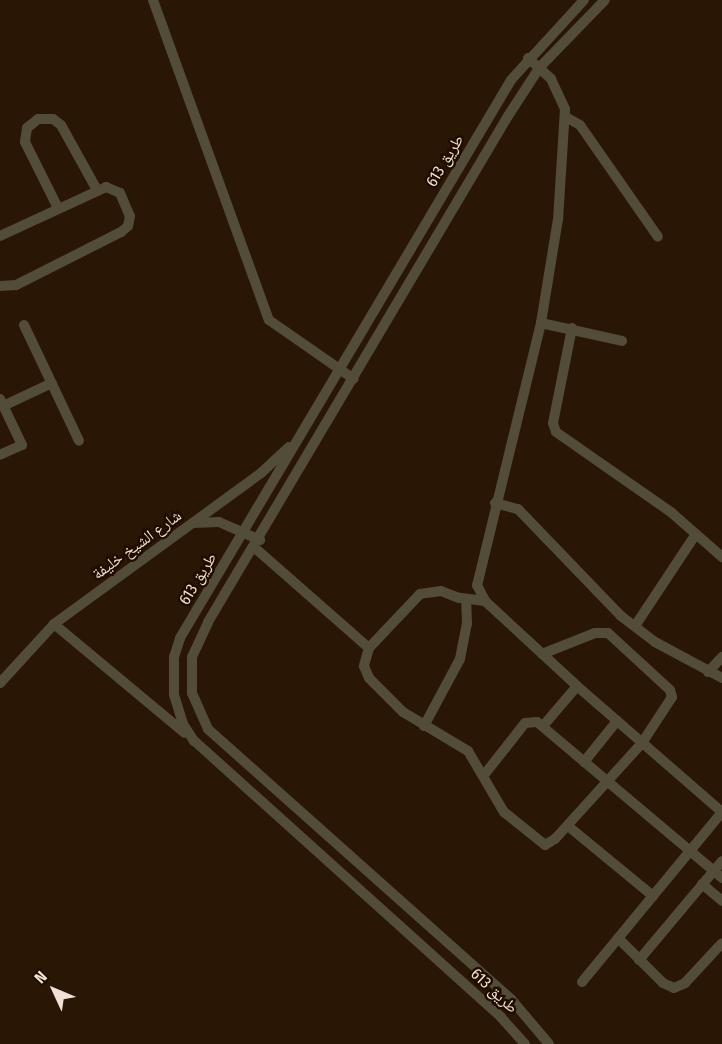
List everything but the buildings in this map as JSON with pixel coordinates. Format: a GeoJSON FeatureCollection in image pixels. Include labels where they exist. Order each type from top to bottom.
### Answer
{"type":"FeatureCollection","features":[{"type":"Feature","properties":{"kind":"street"},"geometry":{"type":"LineString","coordinates":[[153,0],[269,320],[354,379]]}},
{"type":"Feature","properties":{"kind":"street","name":"طريق 613"},"geometry":{"type":"LineString","coordinates":[[525,1044],[501,1017],[194,741],[183,724],[174,694],[174,657],[180,638],[505,90],[528,58],[584,0]]}},
{"type":"Feature","properties":{"kind":"street","name":"طريق 613"},"geometry":{"type":"LineString","coordinates":[[549,1044],[511,999],[208,729],[192,693],[192,657],[208,622],[258,544],[540,67],[605,0]]}},
{"type":"Feature","properties":{"kind":"street"},"geometry":{"type":"LineString","coordinates":[[528,58],[540,67],[560,93],[566,117],[558,219],[541,323],[477,575],[478,591],[485,601],[577,686],[722,812],[582,982]]}},
{"type":"Feature","properties":{"kind":"street"},"geometry":{"type":"LineString","coordinates":[[566,117],[580,125],[658,237]]}},
{"type":"Feature","properties":{"kind":"street"},"geometry":{"type":"LineString","coordinates":[[58,208],[25,142],[27,128],[38,118],[53,119],[61,125],[97,190]]}},
{"type":"Feature","properties":{"kind":"street"},"geometry":{"type":"LineString","coordinates":[[0,236],[97,190],[111,188],[123,197],[130,216],[126,228],[16,285],[0,286]]}},
{"type":"Feature","properties":{"kind":"street"},"geometry":{"type":"LineString","coordinates":[[541,323],[572,328],[622,341]]}},
{"type":"Feature","properties":{"kind":"street"},"geometry":{"type":"LineString","coordinates":[[24,325],[79,441]]}},
{"type":"Feature","properties":{"kind":"street"},"geometry":{"type":"LineString","coordinates":[[572,328],[553,423],[556,432],[696,534],[722,557]]}},
{"type":"Feature","properties":{"kind":"street"},"geometry":{"type":"LineString","coordinates":[[0,455],[22,445],[2,403],[52,383]]}},
{"type":"Feature","properties":{"kind":"street","name":"شارع الشيخ خليفة"},"geometry":{"type":"LineString","coordinates":[[0,683],[54,624],[261,473],[298,438]]}},
{"type":"Feature","properties":{"kind":"street"},"geometry":{"type":"LineString","coordinates":[[495,503],[518,509],[635,626],[708,672],[722,678]]}},
{"type":"Feature","properties":{"kind":"street"},"geometry":{"type":"LineString","coordinates":[[193,523],[213,521],[243,531],[369,648]]}},
{"type":"Feature","properties":{"kind":"street"},"geometry":{"type":"LineString","coordinates":[[635,626],[696,534]]}},
{"type":"Feature","properties":{"kind":"street"},"geometry":{"type":"LineString","coordinates":[[485,601],[466,600],[441,591],[420,594],[369,648],[364,660],[369,678],[394,705],[424,726],[462,745],[484,775],[504,812],[538,843],[552,842],[642,743],[669,703],[670,690],[608,633],[595,633],[542,654]]}},
{"type":"Feature","properties":{"kind":"street"},"geometry":{"type":"LineString","coordinates":[[424,726],[460,659],[467,624],[466,600]]}},
{"type":"Feature","properties":{"kind":"street"},"geometry":{"type":"LineString","coordinates":[[54,624],[194,741]]}},
{"type":"Feature","properties":{"kind":"street"},"geometry":{"type":"LineString","coordinates":[[708,672],[722,657]]}},
{"type":"Feature","properties":{"kind":"street"},"geometry":{"type":"LineString","coordinates":[[543,726],[577,686]]}},
{"type":"Feature","properties":{"kind":"street"},"geometry":{"type":"LineString","coordinates":[[484,775],[525,723],[534,721],[543,726],[718,875]]}},
{"type":"Feature","properties":{"kind":"street"},"geometry":{"type":"LineString","coordinates":[[584,762],[618,722]]}},
{"type":"Feature","properties":{"kind":"street"},"geometry":{"type":"LineString","coordinates":[[568,826],[653,896]]}},
{"type":"Feature","properties":{"kind":"street"},"geometry":{"type":"LineString","coordinates":[[639,960],[702,884],[718,875],[722,861]]}},
{"type":"Feature","properties":{"kind":"street"},"geometry":{"type":"LineString","coordinates":[[702,884],[722,901]]}},
{"type":"Feature","properties":{"kind":"street"},"geometry":{"type":"LineString","coordinates":[[618,938],[666,986],[678,987],[722,943]]}}]}
